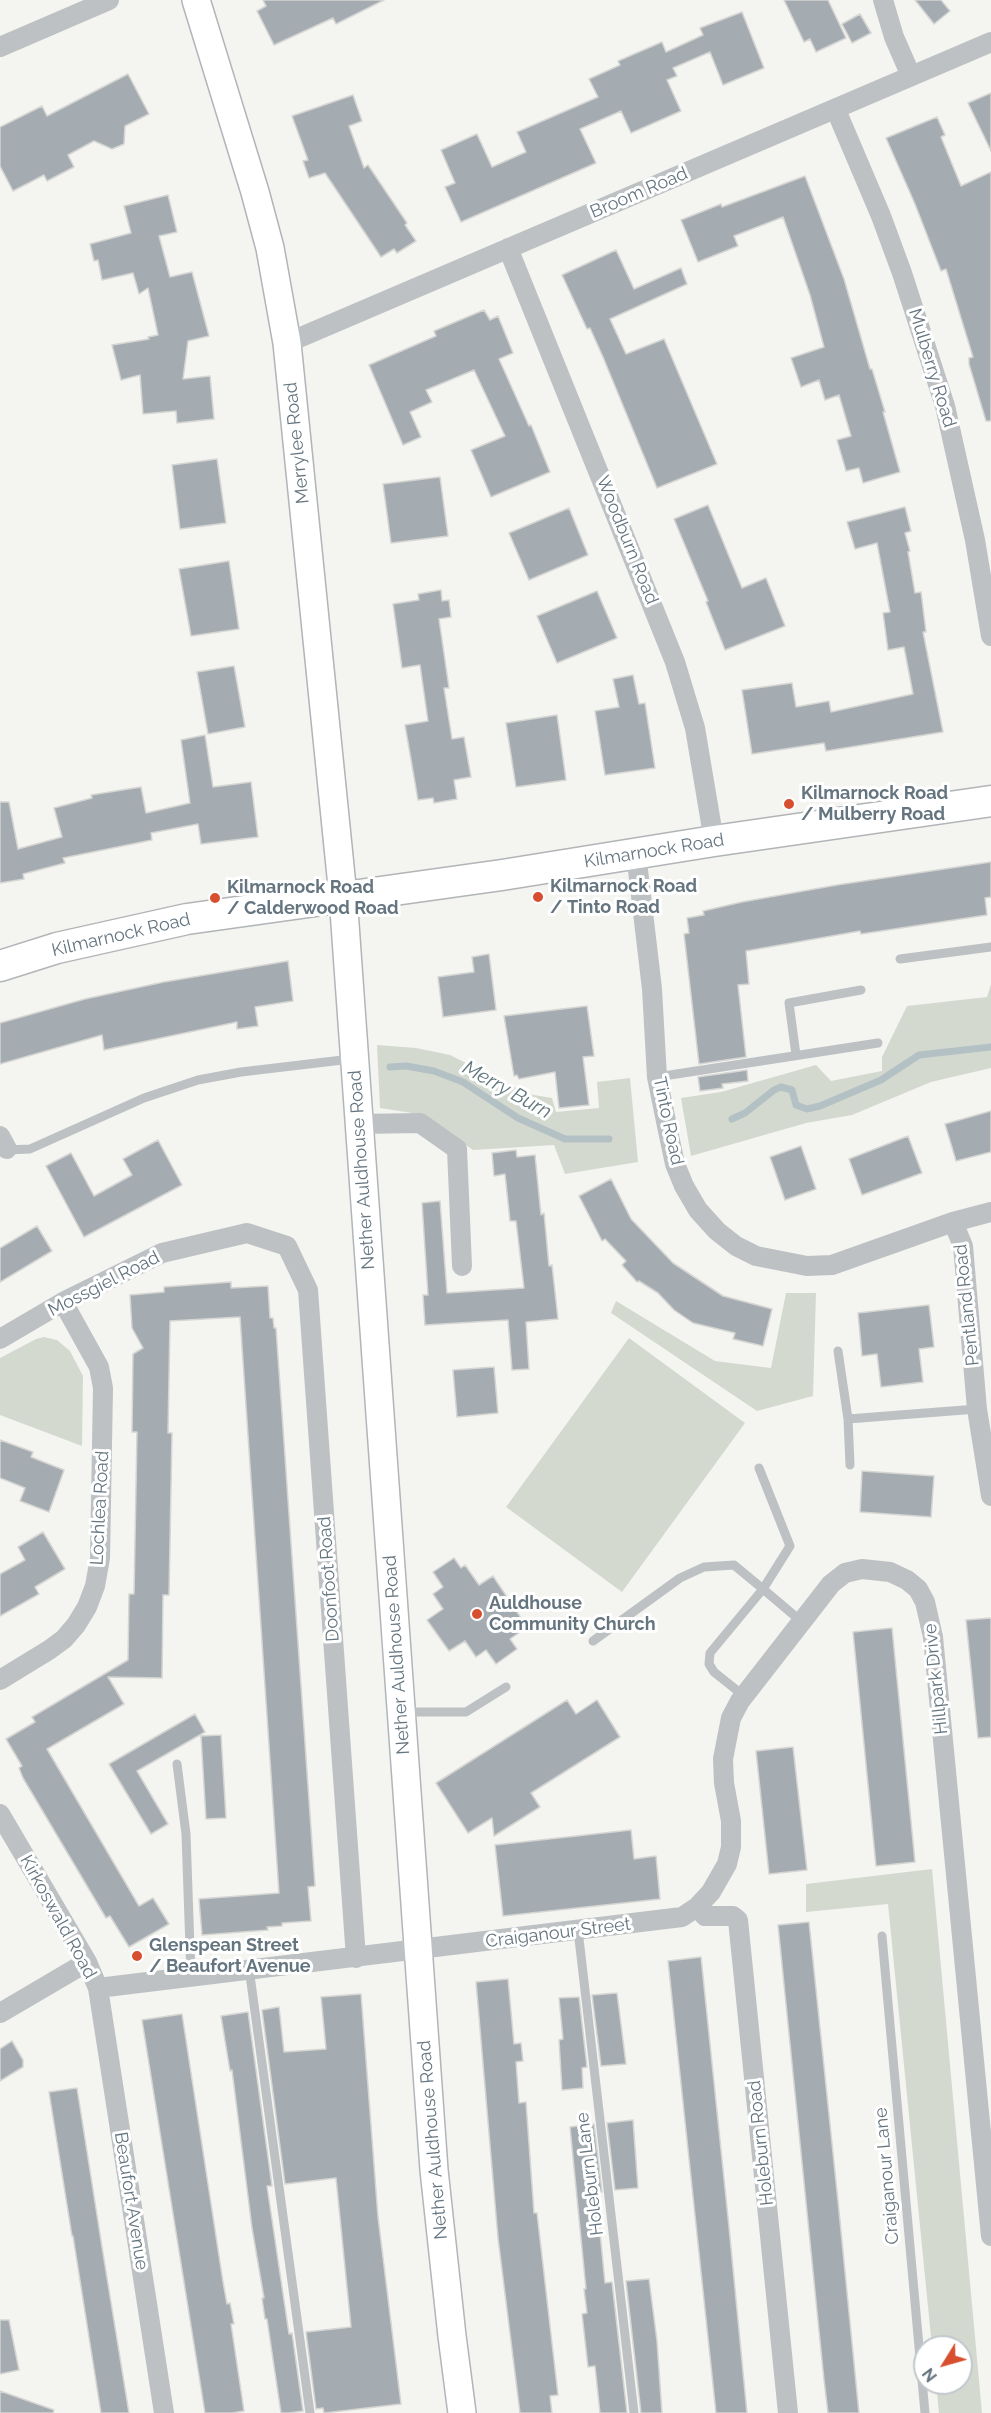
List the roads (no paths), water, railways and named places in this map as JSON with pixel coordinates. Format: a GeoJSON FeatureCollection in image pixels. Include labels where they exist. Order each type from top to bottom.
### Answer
{"type":"FeatureCollection","features":[{"type":"Feature","properties":{"kind":"main road","name":"Merrylee Road"},"geometry":{"type":"LineString","coordinates":[[196,0],[261,214],[272,259],[287,343],[343,896]]}},
{"type":"Feature","properties":{"kind":"main road","name":"Kilmarnock Road"},"geometry":{"type":"LineString","coordinates":[[0,966],[57,948],[187,919],[502,875],[714,841],[991,801]]}},
{"type":"Feature","properties":{"kind":"main road","name":"Nether Auldhouse Road"},"geometry":{"type":"LineString","coordinates":[[343,896],[434,2170],[462,2413]]}},
{"type":"Feature","properties":{"kind":"street"},"geometry":{"type":"LineString","coordinates":[[0,47],[109,0]]}},
{"type":"Feature","properties":{"kind":"street"},"geometry":{"type":"LineString","coordinates":[[883,0],[894,37],[911,76]]}},
{"type":"Feature","properties":{"kind":"street","name":"Broom Road"},"geometry":{"type":"LineString","coordinates":[[287,343],[991,42]]}},
{"type":"Feature","properties":{"kind":"street","name":"Mulberry Road"},"geometry":{"type":"LineString","coordinates":[[836,110],[903,273],[945,406],[973,530],[991,636]]}},
{"type":"Feature","properties":{"kind":"street","name":"Woodburn Road"},"geometry":{"type":"LineString","coordinates":[[508,248],[675,662],[695,728],[714,841]]}},
{"type":"Feature","properties":{"kind":"street","name":"Tinto Road"},"geometry":{"type":"LineString","coordinates":[[636,853],[652,989],[657,1077],[675,1164],[698,1210],[717,1231],[756,1256],[798,1265],[832,1265],[953,1222],[991,1212]]}},
{"type":"Feature","properties":{"kind":"street"},"geometry":{"type":"LineString","coordinates":[[359,1124],[420,1123],[457,1149],[462,1266]]}},
{"type":"Feature","properties":{"kind":"street","name":"Pentland Road"},"geometry":{"type":"LineString","coordinates":[[953,1222],[963,1246],[978,1409],[991,1496]]}},
{"type":"Feature","properties":{"kind":"street","name":"Mossgiel Road"},"geometry":{"type":"LineString","coordinates":[[0,1340],[63,1302],[162,1253],[247,1233]]}},
{"type":"Feature","properties":{"kind":"street","name":"Doonfoot Road"},"geometry":{"type":"LineString","coordinates":[[247,1233],[287,1246],[308,1290],[356,1958]]}},
{"type":"Feature","properties":{"kind":"street","name":"Lochlea Road"},"geometry":{"type":"LineString","coordinates":[[0,1680],[49,1650],[64,1639],[76,1625],[87,1607],[95,1586],[100,1558],[104,1388],[99,1366],[63,1302]]}},
{"type":"Feature","properties":{"kind":"street","name":"Hillpark Drive"},"geometry":{"type":"LineString","coordinates":[[697,1907],[719,1880],[727,1864],[731,1847],[731,1821],[724,1783],[723,1759],[731,1718],[744,1696],[831,1584],[845,1574],[862,1569],[890,1572],[907,1580],[918,1589],[930,1616],[937,1670],[991,2236]]}},
{"type":"Feature","properties":{"kind":"street","name":"Kirkoswald Road"},"geometry":{"type":"LineString","coordinates":[[0,1814],[87,1962],[98,1988]]}},
{"type":"Feature","properties":{"kind":"street","name":"Craiganour Street"},"geometry":{"type":"LineString","coordinates":[[98,1988],[670,1919],[682,1917],[697,1907]]}},
{"type":"Feature","properties":{"kind":"street","name":"Holeburn Road"},"geometry":{"type":"LineString","coordinates":[[697,1907],[705,1916],[733,1916],[738,1920],[788,2413]]}},
{"type":"Feature","properties":{"kind":"street"},"geometry":{"type":"LineString","coordinates":[[0,2013],[87,1962]]}},
{"type":"Feature","properties":{"kind":"street","name":"Beaufort Avenue"},"geometry":{"type":"LineString","coordinates":[[98,1988],[164,2413]]}},
{"type":"Feature","properties":{"kind":"lane"},"geometry":{"type":"LineString","coordinates":[[900,959],[991,947]]}},
{"type":"Feature","properties":{"kind":"lane"},"geometry":{"type":"LineString","coordinates":[[796,1055],[789,1003],[861,990]]}},
{"type":"Feature","properties":{"kind":"lane"},"geometry":{"type":"LineString","coordinates":[[657,1077],[878,1043]]}},
{"type":"Feature","properties":{"kind":"lane"},"geometry":{"type":"LineString","coordinates":[[2,1146],[30,1149],[144,1098],[198,1080],[241,1072],[354,1059]]}},
{"type":"Feature","properties":{"kind":"lane"},"geometry":{"type":"LineString","coordinates":[[838,1352],[848,1419],[850,1465]]}},
{"type":"Feature","properties":{"kind":"lane"},"geometry":{"type":"LineString","coordinates":[[848,1419],[978,1409]]}},
{"type":"Feature","properties":{"kind":"lane"},"geometry":{"type":"LineString","coordinates":[[744,1696],[714,1672],[709,1664],[710,1653],[764,1590],[790,1546],[759,1468]]}},
{"type":"Feature","properties":{"kind":"lane"},"geometry":{"type":"LineString","coordinates":[[593,1641],[680,1578],[704,1567],[734,1565],[802,1622]]}},
{"type":"Feature","properties":{"kind":"lane"},"geometry":{"type":"LineString","coordinates":[[401,1712],[466,1712],[506,1687]]}},
{"type":"Feature","properties":{"kind":"lane"},"geometry":{"type":"LineString","coordinates":[[177,1764],[186,1834],[191,1977]]}},
{"type":"Feature","properties":{"kind":"lane","name":"Holeburn Lane"},"geometry":{"type":"LineString","coordinates":[[578,1930],[634,2413]]}},
{"type":"Feature","properties":{"kind":"lane","name":"Craiganour Lane"},"geometry":{"type":"LineString","coordinates":[[882,1936],[925,2413]]}},
{"type":"Feature","properties":{"kind":"lane"},"geometry":{"type":"LineString","coordinates":[[249,1968],[310,2413]]}},
{"type":"Feature","properties":{"kind":"waterway","name":"Merry Burn"},"geometry":{"type":"LineString","coordinates":[[732,1119],[745,1113],[781,1087],[792,1090],[796,1105],[807,1109],[820,1106],[881,1080],[919,1055],[991,1047]]}},
{"type":"Feature","properties":{"kind":"waterway","name":"Merry Burn"},"geometry":{"type":"LineString","coordinates":[[390,1067],[406,1066],[434,1071],[463,1082],[518,1118],[565,1139],[609,1139]]}},
{"type":"Feature","properties":{"kind":"place","name":"Kilmarnock Road / Mulberry Road"},"geometry":{"type":"Point","coordinates":[789,804]}},
{"type":"Feature","properties":{"kind":"place","name":"Kilmarnock Road / Tinto Road"},"geometry":{"type":"Point","coordinates":[538,897]}},
{"type":"Feature","properties":{"kind":"place","name":"Kilmarnock Road / Calderwood Road"},"geometry":{"type":"Point","coordinates":[215,898]}},
{"type":"Feature","properties":{"kind":"place","name":"Auldhouse Community Church"},"geometry":{"type":"Point","coordinates":[477,1614]}},
{"type":"Feature","properties":{"kind":"place","name":"Glenspean Street / Beaufort Avenue"},"geometry":{"type":"Point","coordinates":[137,1956]}}]}
